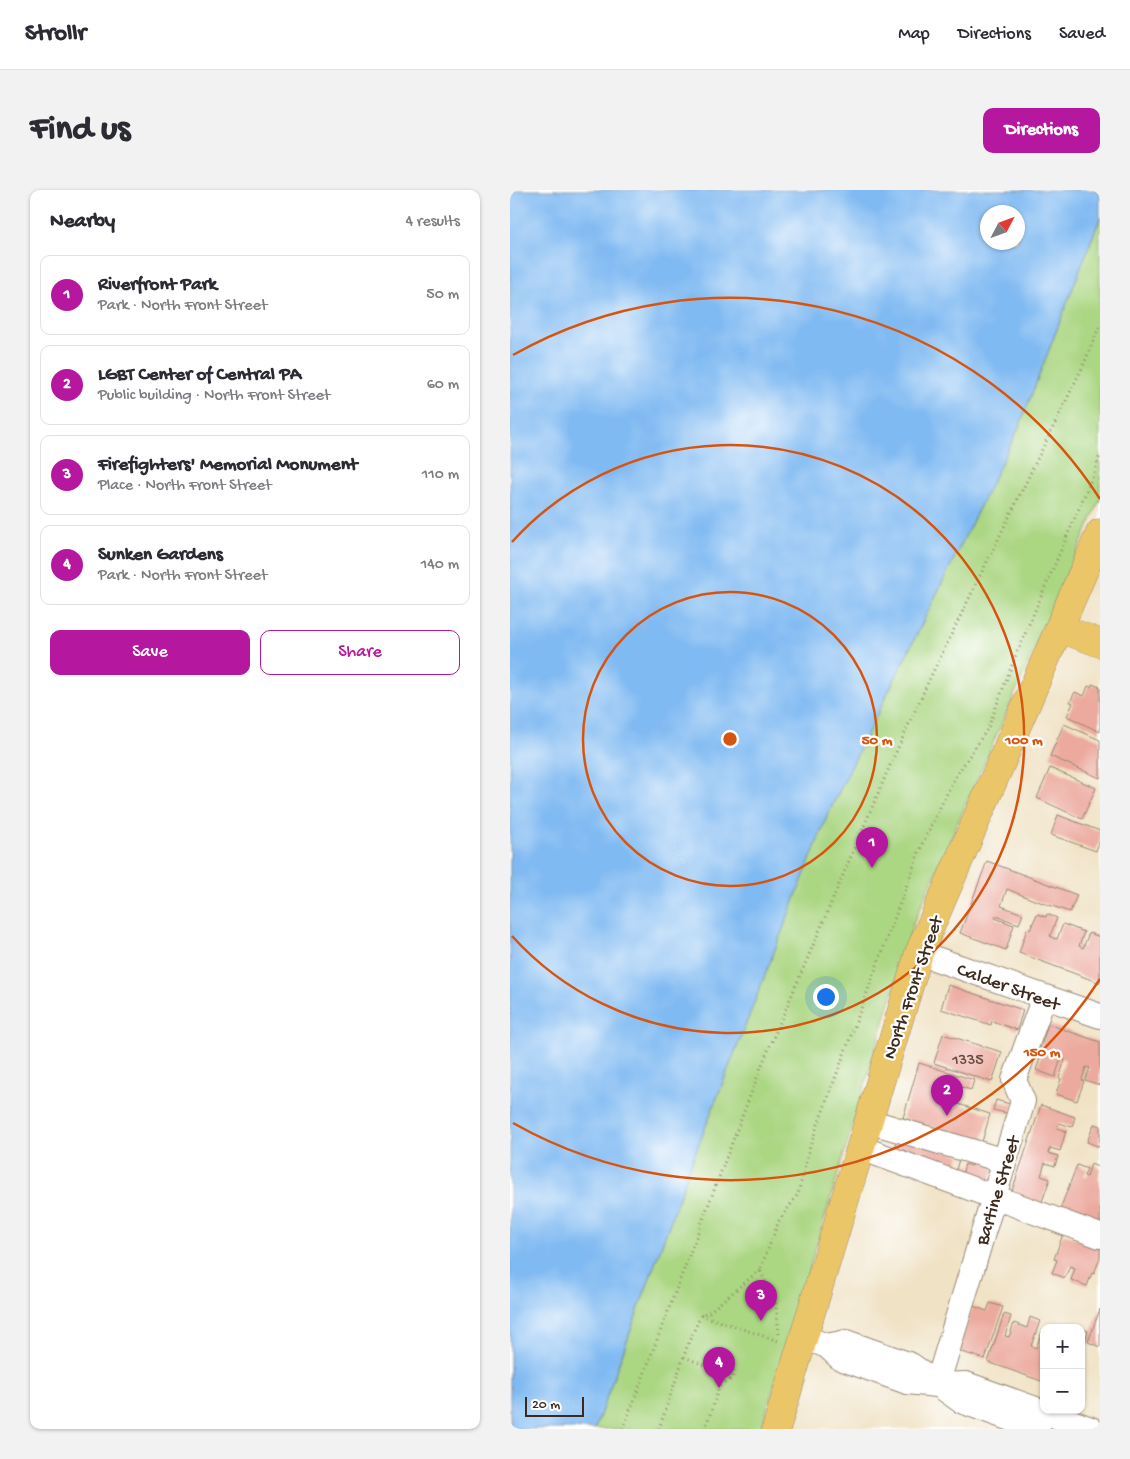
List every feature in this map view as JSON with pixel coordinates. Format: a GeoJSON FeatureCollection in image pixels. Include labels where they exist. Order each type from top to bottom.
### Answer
{"type":"FeatureCollection","features":[{"type":"Feature","properties":{"kind":"main road","name":"North Front Street"},"geometry":{"type":"LineString","coordinates":[[776,1429],[919,953],[1099,537]]}},
{"type":"Feature","properties":{"kind":"main road"},"geometry":{"type":"LineString","coordinates":[[1059,628],[1100,643]]}},
{"type":"Feature","properties":{"kind":"street","name":"Calder Street"},"geometry":{"type":"LineString","coordinates":[[919,953],[1100,1016]]}},
{"type":"Feature","properties":{"kind":"street","name":"Bartine Street"},"geometry":{"type":"LineString","coordinates":[[937,1384],[1023,1101],[1014,1080],[1044,997]]}},
{"type":"Feature","properties":{"kind":"street"},"geometry":{"type":"LineString","coordinates":[[868,1121],[1005,1161]]}},
{"type":"Feature","properties":{"kind":"street"},"geometry":{"type":"LineString","coordinates":[[860,1148],[1100,1236]]}},
{"type":"Feature","properties":{"kind":"street"},"geometry":{"type":"LineString","coordinates":[[803,1341],[846,1342],[911,1365],[961,1401],[1038,1429]]}},
{"type":"Feature","properties":{"kind":"street"},"geometry":{"type":"LineString","coordinates":[[937,1384],[966,1384],[1091,1429]]}},
{"type":"Feature","properties":{"kind":"path"},"geometry":{"type":"LineString","coordinates":[[623,1429],[761,1067],[883,781],[931,676],[1082,368],[1100,325]]}},
{"type":"Feature","properties":{"kind":"path"},"geometry":{"type":"LineString","coordinates":[[659,1429],[684,1357],[701,1316],[710,1312],[760,1270]]}},
{"type":"Feature","properties":{"kind":"path"},"geometry":{"type":"LineString","coordinates":[[701,1316],[803,1341]]}},
{"type":"Feature","properties":{"kind":"path"},"geometry":{"type":"LineString","coordinates":[[728,1362],[730,1355]]}},
{"type":"Feature","properties":{"kind":"path"},"geometry":{"type":"LineString","coordinates":[[684,1357],[714,1369]]}},
{"type":"Feature","properties":{"kind":"path"},"geometry":{"type":"LineString","coordinates":[[728,1362],[733,1367],[734,1377],[728,1382],[721,1382],[714,1376],[714,1369],[718,1364],[728,1362]]}},
{"type":"Feature","properties":{"kind":"path"},"geometry":{"type":"LineString","coordinates":[[705,1429],[721,1382]]}},
{"type":"Feature","properties":{"kind":"green space"},"geometry":{"type":"Polygon","coordinates":[[[1100,218],[1100,500],[914,922],[761,1429],[595,1429],[693,1159],[828,814],[1019,427],[1100,218]]]}},
{"type":"Feature","properties":{"kind":"water"},"geometry":{"type":"Polygon","coordinates":[[[510,190],[1100,190],[1100,218],[1019,427],[828,814],[693,1159],[595,1429],[510,1429],[510,190]]]}},
{"type":"Feature","properties":{"kind":"building"},"geometry":{"type":"Polygon","coordinates":[[[1092,684],[1100,687],[1100,732],[1067,716],[1073,703],[1070,702],[1075,692],[1084,696],[1088,686],[1091,687],[1092,684]]]}},
{"type":"Feature","properties":{"kind":"building"},"geometry":{"type":"Polygon","coordinates":[[[1064,724],[1100,740],[1100,778],[1050,756],[1064,724]]]}},
{"type":"Feature","properties":{"kind":"building"},"geometry":{"type":"Polygon","coordinates":[[[1050,768],[1096,788],[1082,819],[1037,798],[1050,768]]]}},
{"type":"Feature","properties":{"kind":"building"},"geometry":{"type":"Polygon","coordinates":[[[1058,815],[1100,831],[1100,840],[1096,851],[1051,835],[1058,815]]]}},
{"type":"Feature","properties":{"kind":"building"},"geometry":{"type":"Polygon","coordinates":[[[987,861],[1077,895],[1070,912],[1007,889],[1001,906],[1023,914],[1019,924],[996,916],[995,918],[1014,925],[1006,950],[960,933],[987,861]]]}},
{"type":"Feature","properties":{"kind":"building"},"geometry":{"type":"Polygon","coordinates":[[[1037,914],[1046,917],[1047,914],[1057,918],[1050,936],[1053,938],[1057,939],[1063,924],[1084,932],[1079,946],[1083,948],[1089,933],[1100,937],[1100,983],[1019,953],[1027,929],[1030,930],[1037,914]]]}},
{"type":"Feature","properties":{"kind":"building"},"geometry":{"type":"Polygon","coordinates":[[[948,985],[1023,1010],[1017,1030],[992,1021],[991,1025],[941,1009],[948,985]]]}},
{"type":"Feature","properties":{"kind":"building"},"geometry":{"type":"Polygon","coordinates":[[[1048,1024],[1100,1042],[1100,1085],[1085,1080],[1090,1068],[1086,1067],[1082,1080],[1084,1081],[1077,1101],[1056,1094],[1065,1060],[1061,1058],[1055,1077],[1036,1070],[1043,1050],[1040,1049],[1048,1024]]]}},
{"type":"Feature","properties":{"kind":"building"},"geometry":{"type":"Polygon","coordinates":[[[943,1034],[1002,1052],[992,1082],[934,1063],[943,1034]]]}},
{"type":"Feature","properties":{"kind":"building"},"geometry":{"type":"Polygon","coordinates":[[[919,1063],[974,1080],[971,1090],[944,1082],[942,1087],[961,1093],[958,1104],[990,1114],[982,1142],[903,1118],[919,1063]]]}},
{"type":"Feature","properties":{"kind":"building"},"geometry":{"type":"Polygon","coordinates":[[[996,1100],[1013,1105],[1010,1114],[993,1110],[996,1100]]]}},
{"type":"Feature","properties":{"kind":"building"},"geometry":{"type":"Polygon","coordinates":[[[1041,1105],[1075,1117],[1072,1127],[1059,1123],[1057,1128],[1066,1131],[1060,1151],[1050,1148],[1048,1153],[1058,1156],[1055,1166],[1045,1163],[1041,1176],[1050,1179],[1040,1207],[1010,1197],[1041,1105]]]}},
{"type":"Feature","properties":{"kind":"building"},"geometry":{"type":"Polygon","coordinates":[[[1094,1124],[1100,1126],[1100,1147],[1087,1142],[1094,1124]]]}},
{"type":"Feature","properties":{"kind":"building"},"geometry":{"type":"Polygon","coordinates":[[[898,1136],[960,1155],[955,1174],[893,1152],[898,1136]]]}},
{"type":"Feature","properties":{"kind":"building"},"geometry":{"type":"Polygon","coordinates":[[[974,1159],[995,1166],[988,1187],[962,1175],[965,1164],[972,1166],[974,1159]]]}},
{"type":"Feature","properties":{"kind":"building"},"geometry":{"type":"Polygon","coordinates":[[[1091,1164],[1100,1168],[1098,1180],[1100,1180],[1100,1225],[1059,1212],[1077,1165],[1087,1169],[1084,1176],[1087,1177],[1091,1164]]]}},
{"type":"Feature","properties":{"kind":"building"},"geometry":{"type":"Polygon","coordinates":[[[1063,1234],[1100,1247],[1100,1258],[1087,1286],[1071,1280],[1075,1268],[1070,1266],[1065,1278],[1052,1273],[1057,1260],[1054,1259],[1063,1234]]]}},
{"type":"Feature","properties":{"kind":"building"},"geometry":{"type":"Polygon","coordinates":[[[990,1303],[1003,1307],[985,1359],[958,1351],[973,1306],[987,1311],[990,1303]]]}},
{"type":"Feature","properties":{"kind":"building"},"geometry":{"type":"Polygon","coordinates":[[[1100,1309],[1100,1347],[1088,1342],[1100,1309]]]}},
{"type":"Feature","properties":{"kind":"building"},"geometry":{"type":"Polygon","coordinates":[[[1004,1314],[1011,1316],[1005,1336],[1009,1337],[1014,1323],[1027,1328],[1030,1317],[1040,1321],[1031,1346],[1036,1348],[1040,1337],[1040,1381],[988,1362],[1004,1314]]]}},
{"type":"Feature","properties":{"kind":"building"},"geometry":{"type":"Polygon","coordinates":[[[1085,1330],[1088,1331],[1085,1341],[1085,1330]]]}},
{"type":"Feature","properties":{"kind":"place","name":"Riverfront Park"},"geometry":{"type":"Point","coordinates":[872,868]}},
{"type":"Feature","properties":{"kind":"place","name":"LGBT Center of Central PA"},"geometry":{"type":"Point","coordinates":[947,1116]}},
{"type":"Feature","properties":{"kind":"place","name":"Firefighters' Memorial Monument"},"geometry":{"type":"Point","coordinates":[761,1321]}},
{"type":"Feature","properties":{"kind":"place","name":"Sunken Gardens"},"geometry":{"type":"Point","coordinates":[719,1388]}}]}
